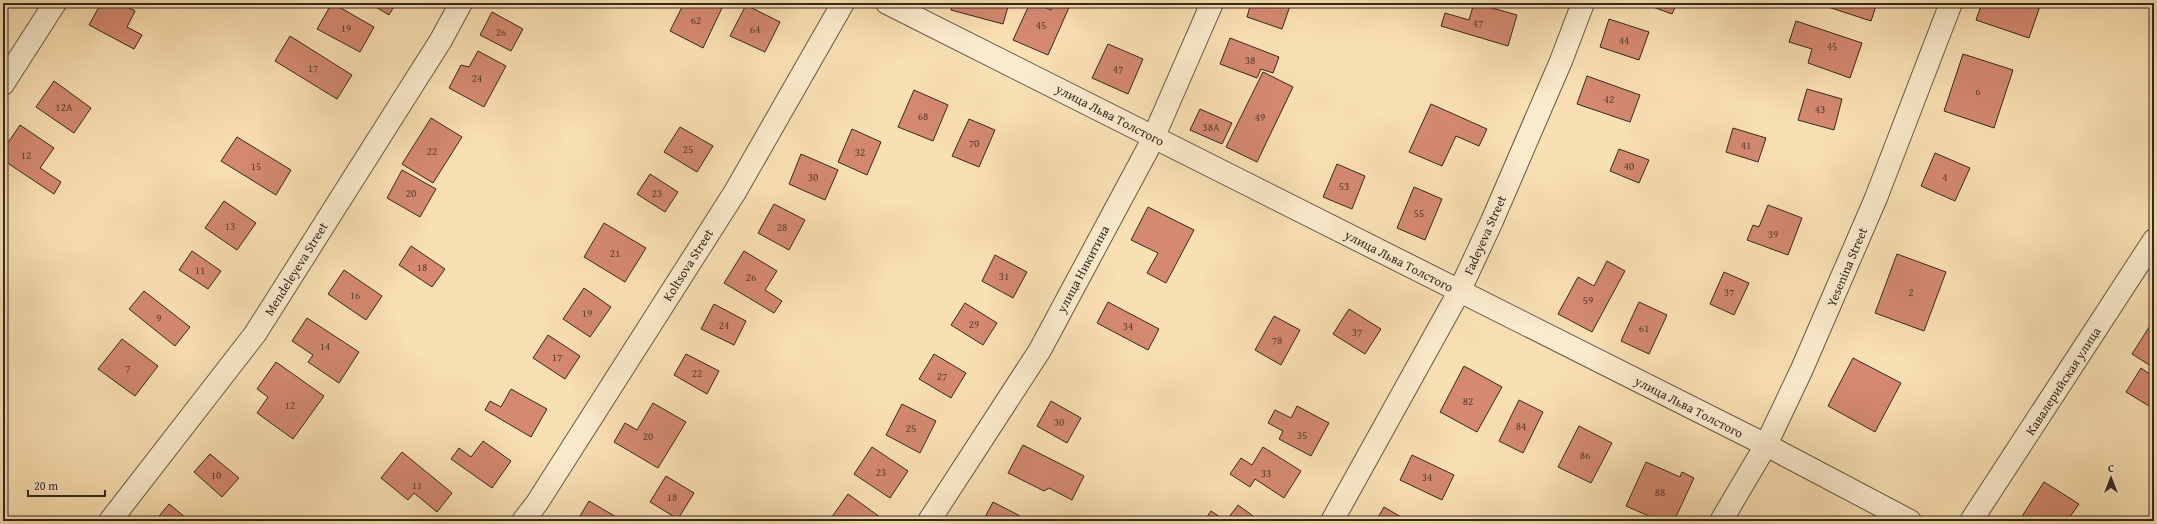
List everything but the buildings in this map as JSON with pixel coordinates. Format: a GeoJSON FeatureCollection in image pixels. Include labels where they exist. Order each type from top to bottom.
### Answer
{"type":"FeatureCollection","features":[{"type":"Feature","properties":{"kind":"street"},"geometry":{"type":"LineString","coordinates":[[3,84],[55,3]]}},
{"type":"Feature","properties":{"kind":"street","name":"Mendeleyeva Street"},"geometry":{"type":"LineString","coordinates":[[110,521],[255,334],[441,40],[461,3]]}},
{"type":"Feature","properties":{"kind":"street","name":"Koltsova Street"},"geometry":{"type":"LineString","coordinates":[[523,521],[537,503],[734,192],[843,3]]}},
{"type":"Feature","properties":{"kind":"street","name":"улица Льва Толстого"},"geometry":{"type":"LineString","coordinates":[[887,3],[1459,292],[1766,445],[1910,521]]}},
{"type":"Feature","properties":{"kind":"street","name":"улица Никитина"},"geometry":{"type":"LineString","coordinates":[[928,521],[1040,350],[1154,137],[1212,3]]}},
{"type":"Feature","properties":{"kind":"street","name":"Fadeyeva Street"},"geometry":{"type":"LineString","coordinates":[[1332,521],[1459,292],[1492,221],[1561,61],[1583,3]]}},
{"type":"Feature","properties":{"kind":"street","name":"Yesenina Street"},"geometry":{"type":"LineString","coordinates":[[1722,521],[1766,445],[1802,369],[1876,198],[1951,3]]}},
{"type":"Feature","properties":{"kind":"street","name":"Кавалерийская улица"},"geometry":{"type":"LineString","coordinates":[[1971,521],[2154,240]]}}]}
